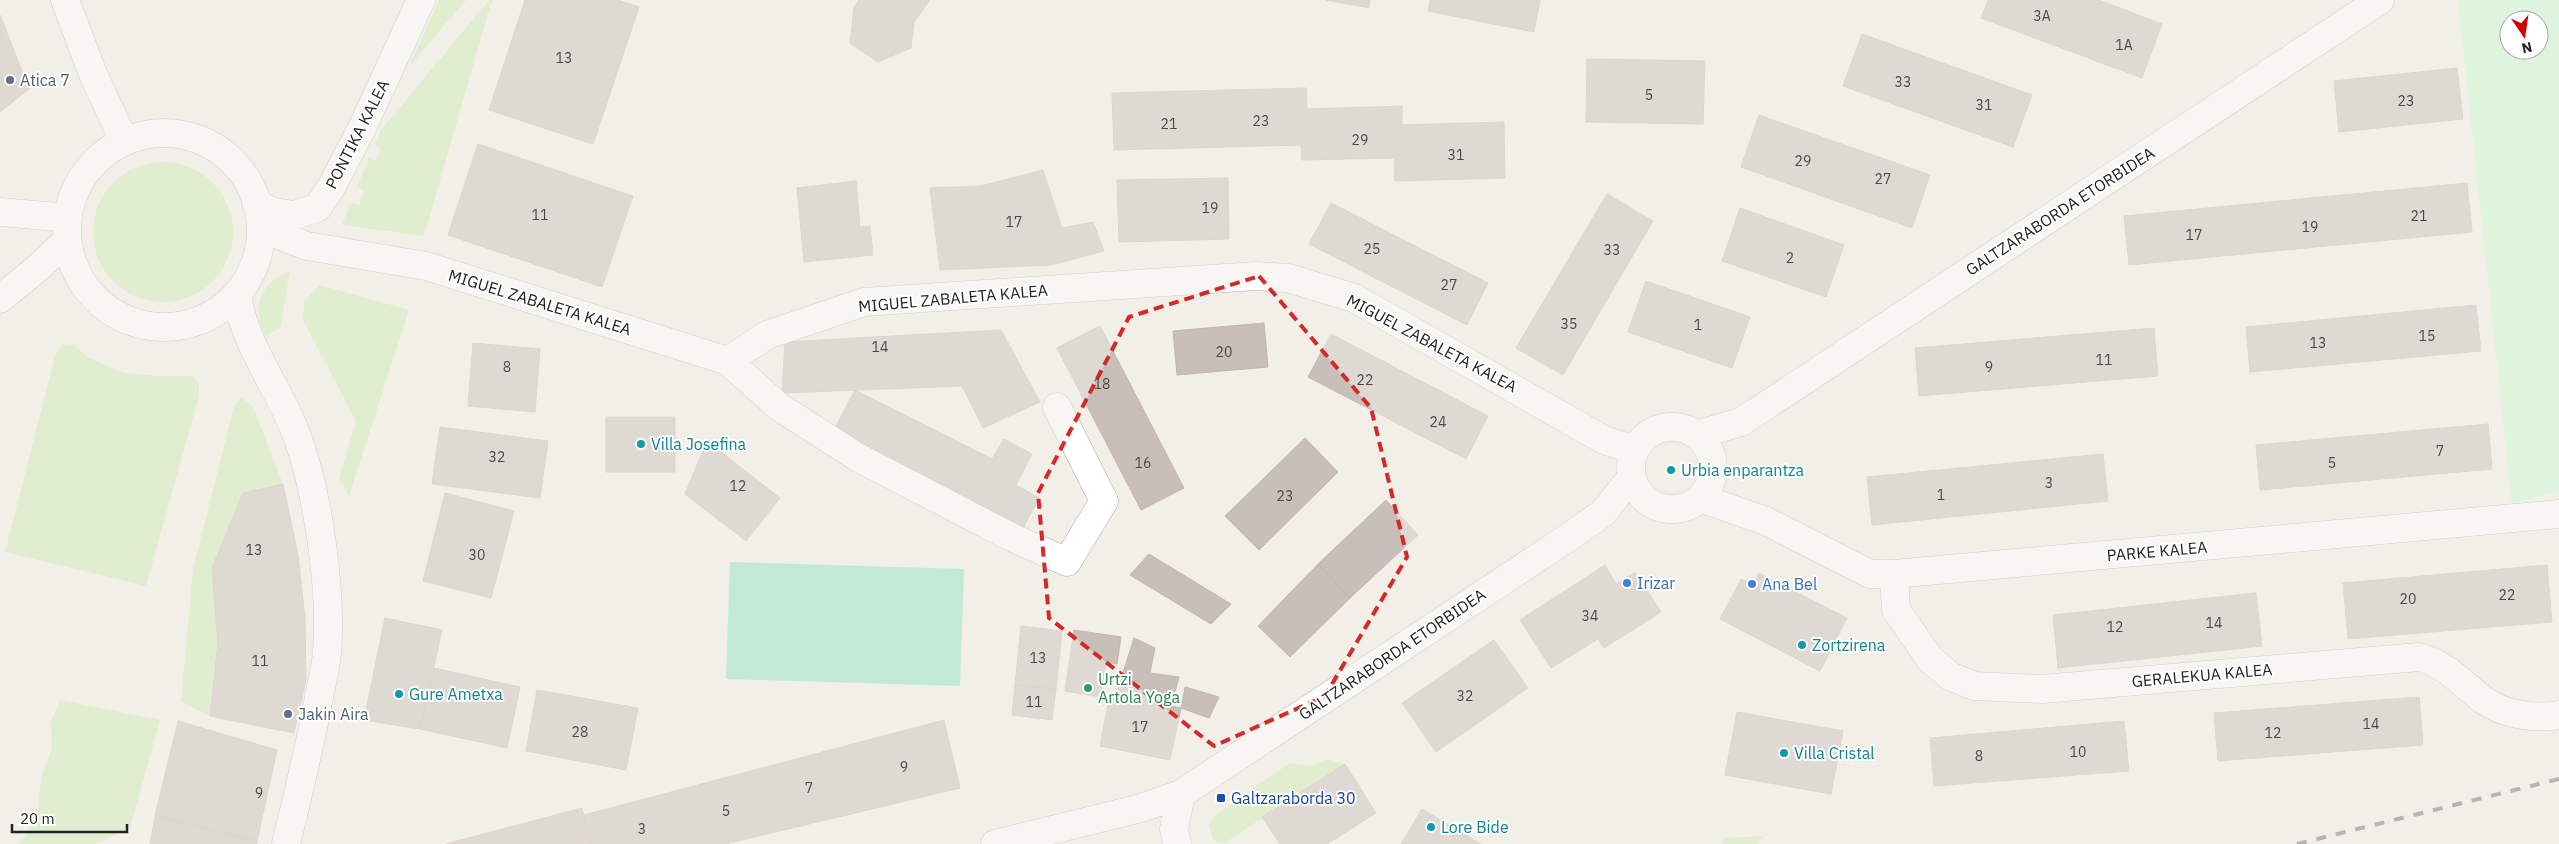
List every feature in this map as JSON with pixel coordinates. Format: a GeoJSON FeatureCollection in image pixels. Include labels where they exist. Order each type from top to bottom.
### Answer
{"type":"FeatureCollection","features":[{"type":"Feature","properties":{"kind":"street"},"geometry":{"type":"LineString","coordinates":[[65,0],[93,74],[124,140]]}},
{"type":"Feature","properties":{"kind":"street","name":"PONTIKA KALEA"},"geometry":{"type":"LineString","coordinates":[[259,215],[273,212],[294,215],[317,208],[332,186],[363,126],[421,0]]}},
{"type":"Feature","properties":{"kind":"street","name":"GALTZARABORDA ETORBIDEA"},"geometry":{"type":"LineString","coordinates":[[1696,435],[1741,422],[2380,0]]}},
{"type":"Feature","properties":{"kind":"street"},"geometry":{"type":"LineString","coordinates":[[166,133],[201,140],[222,152],[237,165],[246,177],[259,215],[259,252],[249,278],[237,294],[215,313],[186,325],[157,327],[135,323],[107,309],[85,287],[71,260],[67,229],[78,182],[104,152],[124,140],[143,134],[166,133]]}},
{"type":"Feature","properties":{"kind":"street"},"geometry":{"type":"LineString","coordinates":[[0,212],[67,229]]}},
{"type":"Feature","properties":{"kind":"street","name":"MIGUEL ZABALETA KALEA"},"geometry":{"type":"LineString","coordinates":[[259,215],[307,246],[426,266],[728,361],[767,335],[864,302],[1256,276],[1288,278],[1354,298],[1604,440],[1634,450]]}},
{"type":"Feature","properties":{"kind":"street"},"geometry":{"type":"LineString","coordinates":[[0,298],[39,267],[67,229]]}},
{"type":"Feature","properties":{"kind":"street"},"geometry":{"type":"LineString","coordinates":[[237,294],[240,316],[297,435],[310,484],[319,531],[328,608],[327,653],[319,701],[310,749],[286,844]]}},
{"type":"Feature","properties":{"kind":"street"},"geometry":{"type":"LineString","coordinates":[[728,361],[778,406],[857,457],[1011,537],[1067,562],[1104,501],[1057,407]]}},
{"type":"Feature","properties":{"kind":"street","name":"GALTZARABORDA ETORBIDEA"},"geometry":{"type":"LineString","coordinates":[[1712,466],[1741,422]]}},
{"type":"Feature","properties":{"kind":"street"},"geometry":{"type":"LineString","coordinates":[[1669,427],[1683,428],[1696,435],[1706,445],[1712,466],[1708,487],[1700,498],[1688,506],[1674,510],[1660,508],[1647,502],[1637,491],[1631,478],[1630,464],[1634,450],[1643,438],[1655,430],[1669,427]]}},
{"type":"Feature","properties":{"kind":"street","name":"PARKE KALEA"},"geometry":{"type":"LineString","coordinates":[[1712,466],[1766,521]]}},
{"type":"Feature","properties":{"kind":"street","name":"GALTZARABORDA ETORBIDEA"},"geometry":{"type":"LineString","coordinates":[[994,844],[1141,808],[1181,794],[1603,513],[1631,478]]}},
{"type":"Feature","properties":{"kind":"street","name":"PARKE KALEA"},"geometry":{"type":"LineString","coordinates":[[1700,498],[1766,521],[1870,574],[1894,574],[2559,514]]}},
{"type":"Feature","properties":{"kind":"street","name":"GALTZARABORDA ETORBIDEA"},"geometry":{"type":"LineString","coordinates":[[1603,513],[1647,502]]}},
{"type":"Feature","properties":{"kind":"street","name":"GERALEKUA KALEA"},"geometry":{"type":"LineString","coordinates":[[1894,574],[1896,610],[1930,659],[1950,676],[1974,686],[2042,689],[2419,657],[2433,660],[2444,666],[2486,702],[2504,711],[2522,715],[2548,717],[2559,715]]}},
{"type":"Feature","properties":{"kind":"street"},"geometry":{"type":"LineString","coordinates":[[1177,844],[1174,829],[1181,794]]}},
{"type":"Feature","properties":{"kind":"street"},"geometry":{"type":"LineString","coordinates":[[1031,835],[1070,844]]}},
{"type":"Feature","properties":{"kind":"highlighted area"},"geometry":{"type":"Polygon","coordinates":[[[1259,276],[1371,408],[1407,557],[1325,696],[1214,746],[1049,618],[1038,493],[1129,317],[1259,276]]]}},
{"type":"Feature","properties":{"kind":"green space"},"geometry":{"type":"Polygon","coordinates":[[[439,0],[466,0],[409,67],[439,0]]]}},
{"type":"Feature","properties":{"kind":"green space"},"geometry":{"type":"Polygon","coordinates":[[[489,0],[492,0],[424,236],[342,225],[351,202],[359,205],[364,191],[357,187],[369,158],[376,161],[381,147],[375,144],[381,130],[489,0]]]}},
{"type":"Feature","properties":{"kind":"green space"},"geometry":{"type":"Polygon","coordinates":[[[2458,0],[2559,0],[2559,491],[2512,504],[2458,0]]]}},
{"type":"Feature","properties":{"kind":"green space"},"geometry":{"type":"Polygon","coordinates":[[[163,162],[177,163],[190,167],[212,183],[228,205],[232,218],[232,246],[228,259],[212,281],[190,297],[177,301],[163,302],[149,301],[136,297],[114,281],[98,259],[94,246],[93,232],[94,218],[98,205],[114,183],[136,167],[149,163],[163,162]]]}},
{"type":"Feature","properties":{"kind":"green space"},"geometry":{"type":"Polygon","coordinates":[[[290,271],[280,328],[266,336],[259,316],[261,298],[271,282],[290,271]]]}},
{"type":"Feature","properties":{"kind":"green space"},"geometry":{"type":"Polygon","coordinates":[[[320,285],[409,310],[349,496],[339,478],[356,421],[303,320],[305,300],[320,285]]]}},
{"type":"Feature","properties":{"kind":"green space"},"geometry":{"type":"Polygon","coordinates":[[[62,344],[74,345],[87,357],[124,373],[157,376],[193,376],[199,383],[199,396],[146,586],[5,552],[55,356],[62,344]]]}},
{"type":"Feature","properties":{"kind":"green space"},"geometry":{"type":"Polygon","coordinates":[[[242,398],[252,405],[283,484],[243,493],[212,568],[218,643],[210,716],[181,702],[193,569],[234,406],[242,398]]]}},
{"type":"Feature","properties":{"kind":"green space"},"geometry":{"type":"Polygon","coordinates":[[[730,562],[964,569],[960,686],[726,679],[730,562]]]}},
{"type":"Feature","properties":{"kind":"green space"},"geometry":{"type":"Polygon","coordinates":[[[60,700],[160,720],[130,828],[95,844],[17,844],[24,838],[38,812],[41,778],[52,748],[51,721],[60,700]]]}},
{"type":"Feature","properties":{"kind":"green space"},"geometry":{"type":"Polygon","coordinates":[[[1327,759],[1345,764],[1223,844],[1213,840],[1209,825],[1215,815],[1290,763],[1311,766],[1327,759]]]}},
{"type":"Feature","properties":{"kind":"green space"},"geometry":{"type":"Polygon","coordinates":[[[1763,836],[1757,844],[1722,844],[1725,838],[1763,836]]]}},
{"type":"Feature","properties":{"kind":"building"},"geometry":{"type":"Polygon","coordinates":[[[525,0],[618,0],[639,7],[593,144],[489,110],[525,0]]]}},
{"type":"Feature","properties":{"kind":"building"},"geometry":{"type":"Polygon","coordinates":[[[859,0],[930,0],[914,22],[911,48],[878,62],[850,43],[854,7],[859,0]]]}},
{"type":"Feature","properties":{"kind":"building"},"geometry":{"type":"Polygon","coordinates":[[[1326,0],[1370,0],[1369,8],[1326,0]]]}},
{"type":"Feature","properties":{"kind":"building"},"geometry":{"type":"Polygon","coordinates":[[[1430,0],[1540,0],[1534,32],[1428,11],[1430,0]]]}},
{"type":"Feature","properties":{"kind":"building"},"geometry":{"type":"Polygon","coordinates":[[[1988,0],[2099,0],[2162,24],[2142,78],[1981,18],[1988,0]]]}},
{"type":"Feature","properties":{"kind":"building"},"geometry":{"type":"Polygon","coordinates":[[[0,15],[29,89],[0,112],[0,15]]]}},
{"type":"Feature","properties":{"kind":"building"},"geometry":{"type":"Polygon","coordinates":[[[1862,34],[2032,95],[2013,147],[1843,86],[1862,34]]]}},
{"type":"Feature","properties":{"kind":"building"},"geometry":{"type":"Polygon","coordinates":[[[1587,59],[1705,61],[1703,124],[1586,122],[1587,59]]]}},
{"type":"Feature","properties":{"kind":"building"},"geometry":{"type":"Polygon","coordinates":[[[2457,68],[2463,119],[2339,132],[2334,81],[2457,68]]]}},
{"type":"Feature","properties":{"kind":"building"},"geometry":{"type":"Polygon","coordinates":[[[1306,88],[1307,109],[1402,106],[1402,125],[1504,122],[1505,178],[1395,181],[1394,158],[1302,160],[1301,145],[1114,150],[1112,93],[1306,88]]]}},
{"type":"Feature","properties":{"kind":"building"},"geometry":{"type":"Polygon","coordinates":[[[1759,115],[1930,175],[1912,228],[1741,167],[1759,115]]]}},
{"type":"Feature","properties":{"kind":"building"},"geometry":{"type":"Polygon","coordinates":[[[478,144],[633,196],[602,287],[448,235],[478,144]]]}},
{"type":"Feature","properties":{"kind":"building"},"geometry":{"type":"Polygon","coordinates":[[[1043,170],[1062,228],[1093,222],[1104,251],[1051,265],[940,270],[930,188],[981,186],[1043,170]]]}},
{"type":"Feature","properties":{"kind":"building"},"geometry":{"type":"Polygon","coordinates":[[[1228,178],[1229,239],[1119,242],[1117,180],[1228,178]]]}},
{"type":"Feature","properties":{"kind":"building"},"geometry":{"type":"Polygon","coordinates":[[[856,181],[860,227],[870,226],[873,255],[804,262],[797,188],[856,181]]]}},
{"type":"Feature","properties":{"kind":"building"},"geometry":{"type":"Polygon","coordinates":[[[2467,183],[2472,232],[2129,265],[2124,216],[2467,183]]]}},
{"type":"Feature","properties":{"kind":"building"},"geometry":{"type":"Polygon","coordinates":[[[1607,194],[1653,221],[1563,375],[1516,348],[1607,194]]]}},
{"type":"Feature","properties":{"kind":"building"},"geometry":{"type":"Polygon","coordinates":[[[1331,203],[1488,283],[1467,325],[1309,244],[1331,203]]]}},
{"type":"Feature","properties":{"kind":"building"},"geometry":{"type":"Polygon","coordinates":[[[1740,208],[1844,245],[1826,297],[1722,261],[1740,208]]]}},
{"type":"Feature","properties":{"kind":"building"},"geometry":{"type":"Polygon","coordinates":[[[1646,281],[1750,317],[1732,368],[1628,332],[1646,281]]]}},
{"type":"Feature","properties":{"kind":"building"},"geometry":{"type":"Polygon","coordinates":[[[2476,305],[2481,351],[2250,372],[2246,327],[2476,305]]]}},
{"type":"Feature","properties":{"kind":"building"},"geometry":{"type":"Polygon","coordinates":[[[1264,323],[1268,367],[1177,375],[1173,331],[1264,323]]]}},
{"type":"Feature","properties":{"kind":"building"},"geometry":{"type":"Polygon","coordinates":[[[1100,326],[1184,488],[1141,510],[1057,348],[1100,326]]]}},
{"type":"Feature","properties":{"kind":"building"},"geometry":{"type":"Polygon","coordinates":[[[2154,328],[2158,376],[1919,396],[1915,348],[2154,328]]]}},
{"type":"Feature","properties":{"kind":"building"},"geometry":{"type":"Polygon","coordinates":[[[1001,330],[1040,402],[983,428],[962,386],[782,393],[785,342],[1001,330]]]}},
{"type":"Feature","properties":{"kind":"building"},"geometry":{"type":"Polygon","coordinates":[[[1331,334],[1488,416],[1466,459],[1308,377],[1331,334]]]}},
{"type":"Feature","properties":{"kind":"building"},"geometry":{"type":"Polygon","coordinates":[[[473,343],[540,349],[535,412],[468,406],[473,343]]]}},
{"type":"Feature","properties":{"kind":"building"},"geometry":{"type":"Polygon","coordinates":[[[855,390],[992,459],[1004,439],[1032,454],[1016,485],[1039,498],[1023,528],[834,430],[855,390]]]}},
{"type":"Feature","properties":{"kind":"building","name":"Villa Josefina"},"geometry":{"type":"Polygon","coordinates":[[[606,417],[675,417],[675,472],[606,472],[606,417]]]}},
{"type":"Feature","properties":{"kind":"building"},"geometry":{"type":"Polygon","coordinates":[[[2488,424],[2492,469],[2260,490],[2256,445],[2488,424]]]}},
{"type":"Feature","properties":{"kind":"building"},"geometry":{"type":"Polygon","coordinates":[[[440,427],[548,441],[540,498],[432,484],[440,427]]]}},
{"type":"Feature","properties":{"kind":"building"},"geometry":{"type":"Polygon","coordinates":[[[1305,438],[1338,472],[1259,550],[1225,516],[1305,438]]]}},
{"type":"Feature","properties":{"kind":"building"},"geometry":{"type":"Polygon","coordinates":[[[707,441],[780,498],[746,541],[685,494],[707,441]]]}},
{"type":"Feature","properties":{"kind":"building"},"geometry":{"type":"Polygon","coordinates":[[[2103,454],[2108,501],[1872,525],[1867,477],[2103,454]]]}},
{"type":"Feature","properties":{"kind":"building"},"geometry":{"type":"Polygon","coordinates":[[[283,484],[298,555],[305,618],[306,680],[294,733],[210,716],[218,643],[212,568],[243,493],[283,484]]]}},
{"type":"Feature","properties":{"kind":"building"},"geometry":{"type":"Polygon","coordinates":[[[445,493],[514,511],[491,598],[423,581],[445,493]]]}},
{"type":"Feature","properties":{"kind":"building"},"geometry":{"type":"Polygon","coordinates":[[[1386,500],[1418,535],[1350,598],[1318,564],[1386,500]]]}},
{"type":"Feature","properties":{"kind":"building"},"geometry":{"type":"Polygon","coordinates":[[[1149,554],[1231,604],[1211,624],[1130,575],[1149,554]]]}},
{"type":"Feature","properties":{"kind":"building"},"geometry":{"type":"Polygon","coordinates":[[[1318,564],[1350,598],[1290,657],[1258,626],[1318,564]]]}},
{"type":"Feature","properties":{"kind":"building"},"geometry":{"type":"Polygon","coordinates":[[[1605,565],[1616,584],[1635,572],[1661,612],[1604,648],[1598,639],[1551,668],[1520,620],[1605,565]]]}},
{"type":"Feature","properties":{"kind":"building"},"geometry":{"type":"Polygon","coordinates":[[[2547,565],[2552,622],[2348,639],[2343,583],[2547,565]]]}},
{"type":"Feature","properties":{"kind":"building","name":"Zortzirena"},"geometry":{"type":"Polygon","coordinates":[[[1759,573],[1847,618],[1820,671],[1720,619],[1741,579],[1753,585],[1759,573]]]}},
{"type":"Feature","properties":{"kind":"building"},"geometry":{"type":"Polygon","coordinates":[[[2256,593],[2262,646],[2058,668],[2053,615],[2256,593]]]}},
{"type":"Feature","properties":{"kind":"building","name":"Gure Ametxa"},"geometry":{"type":"Polygon","coordinates":[[[385,618],[442,630],[420,729],[364,720],[385,618]]]}},
{"type":"Feature","properties":{"kind":"building"},"geometry":{"type":"Polygon","coordinates":[[[1021,626],[1062,631],[1056,689],[1015,685],[1021,626]]]}},
{"type":"Feature","properties":{"kind":"building"},"geometry":{"type":"Polygon","coordinates":[[[1074,630],[1121,637],[1117,664],[1106,662],[1101,697],[1065,691],[1074,630]]]}},
{"type":"Feature","properties":{"kind":"building"},"geometry":{"type":"Polygon","coordinates":[[[1134,638],[1155,648],[1150,673],[1179,677],[1171,706],[1116,695],[1134,638]]]}},
{"type":"Feature","properties":{"kind":"building"},"geometry":{"type":"Polygon","coordinates":[[[1494,640],[1528,688],[1436,752],[1402,703],[1494,640]]]}},
{"type":"Feature","properties":{"kind":"building"},"geometry":{"type":"Polygon","coordinates":[[[434,668],[520,687],[507,748],[420,729],[434,668]]]}},
{"type":"Feature","properties":{"kind":"building"},"geometry":{"type":"Polygon","coordinates":[[[1015,685],[1056,689],[1052,720],[1012,715],[1015,685]]]}},
{"type":"Feature","properties":{"kind":"building"},"geometry":{"type":"Polygon","coordinates":[[[1185,687],[1219,697],[1209,718],[1181,708],[1185,687]]]}},
{"type":"Feature","properties":{"kind":"building"},"geometry":{"type":"Polygon","coordinates":[[[537,690],[638,708],[626,770],[526,751],[537,690]]]}},
{"type":"Feature","properties":{"kind":"building"},"geometry":{"type":"Polygon","coordinates":[[[1110,694],[1181,708],[1170,760],[1100,746],[1110,694]]]}},
{"type":"Feature","properties":{"kind":"building"},"geometry":{"type":"Polygon","coordinates":[[[2419,697],[2423,745],[2218,761],[2214,713],[2419,697]]]}},
{"type":"Feature","properties":{"kind":"building","name":"Villa Cristal"},"geometry":{"type":"Polygon","coordinates":[[[1737,712],[1843,731],[1831,794],[1725,775],[1737,712]]]}},
{"type":"Feature","properties":{"kind":"building"},"geometry":{"type":"Polygon","coordinates":[[[944,720],[960,788],[725,844],[591,844],[584,815],[944,720]]]}},
{"type":"Feature","properties":{"kind":"building"},"geometry":{"type":"Polygon","coordinates":[[[178,721],[277,750],[257,841],[155,816],[178,721]]]}},
{"type":"Feature","properties":{"kind":"building"},"geometry":{"type":"Polygon","coordinates":[[[2124,721],[2129,771],[1934,786],[1930,738],[2124,721]]]}},
{"type":"Feature","properties":{"kind":"building"},"geometry":{"type":"Polygon","coordinates":[[[1345,764],[1376,813],[1327,844],[1280,844],[1262,817],[1345,764]]]}},
{"type":"Feature","properties":{"kind":"building"},"geometry":{"type":"Polygon","coordinates":[[[582,808],[591,844],[446,844],[582,808]]]}},
{"type":"Feature","properties":{"kind":"building","name":"Lore Bide"},"geometry":{"type":"Polygon","coordinates":[[[1422,809],[1481,844],[1401,844],[1422,809]]]}},
{"type":"Feature","properties":{"kind":"building"},"geometry":{"type":"Polygon","coordinates":[[[155,816],[257,841],[256,844],[150,844],[155,816]]]}},
{"type":"Feature","properties":{"kind":"railway"},"geometry":{"type":"LineString","coordinates":[[2297,844],[2559,779]]}},
{"type":"Feature","properties":{"kind":"place","name":"Atica 7"},"geometry":{"type":"Point","coordinates":[10,80]}},
{"type":"Feature","properties":{"kind":"place","name":"Villa Josefina"},"geometry":{"type":"Point","coordinates":[641,444]}},
{"type":"Feature","properties":{"kind":"place","name":"Urbia enparantza"},"geometry":{"type":"Point","coordinates":[1671,470]}},
{"type":"Feature","properties":{"kind":"place","name":"Irizar"},"geometry":{"type":"Point","coordinates":[1627,583]}},
{"type":"Feature","properties":{"kind":"place","name":"Ana Bel"},"geometry":{"type":"Point","coordinates":[1752,584]}},
{"type":"Feature","properties":{"kind":"place","name":"Zortzirena"},"geometry":{"type":"Point","coordinates":[1802,645]}},
{"type":"Feature","properties":{"kind":"place","name":"Urtzi Artola Yoga"},"geometry":{"type":"Point","coordinates":[1088,688]}},
{"type":"Feature","properties":{"kind":"place","name":"Gure Ametxa"},"geometry":{"type":"Point","coordinates":[399,694]}},
{"type":"Feature","properties":{"kind":"place","name":"Jakin Aira"},"geometry":{"type":"Point","coordinates":[288,714]}},
{"type":"Feature","properties":{"kind":"place","name":"Villa Cristal"},"geometry":{"type":"Point","coordinates":[1784,753]}},
{"type":"Feature","properties":{"kind":"place","name":"Galtzaraborda 30"},"geometry":{"type":"Point","coordinates":[1221,798]}},
{"type":"Feature","properties":{"kind":"place","name":"Lore Bide"},"geometry":{"type":"Point","coordinates":[1431,827]}}]}
